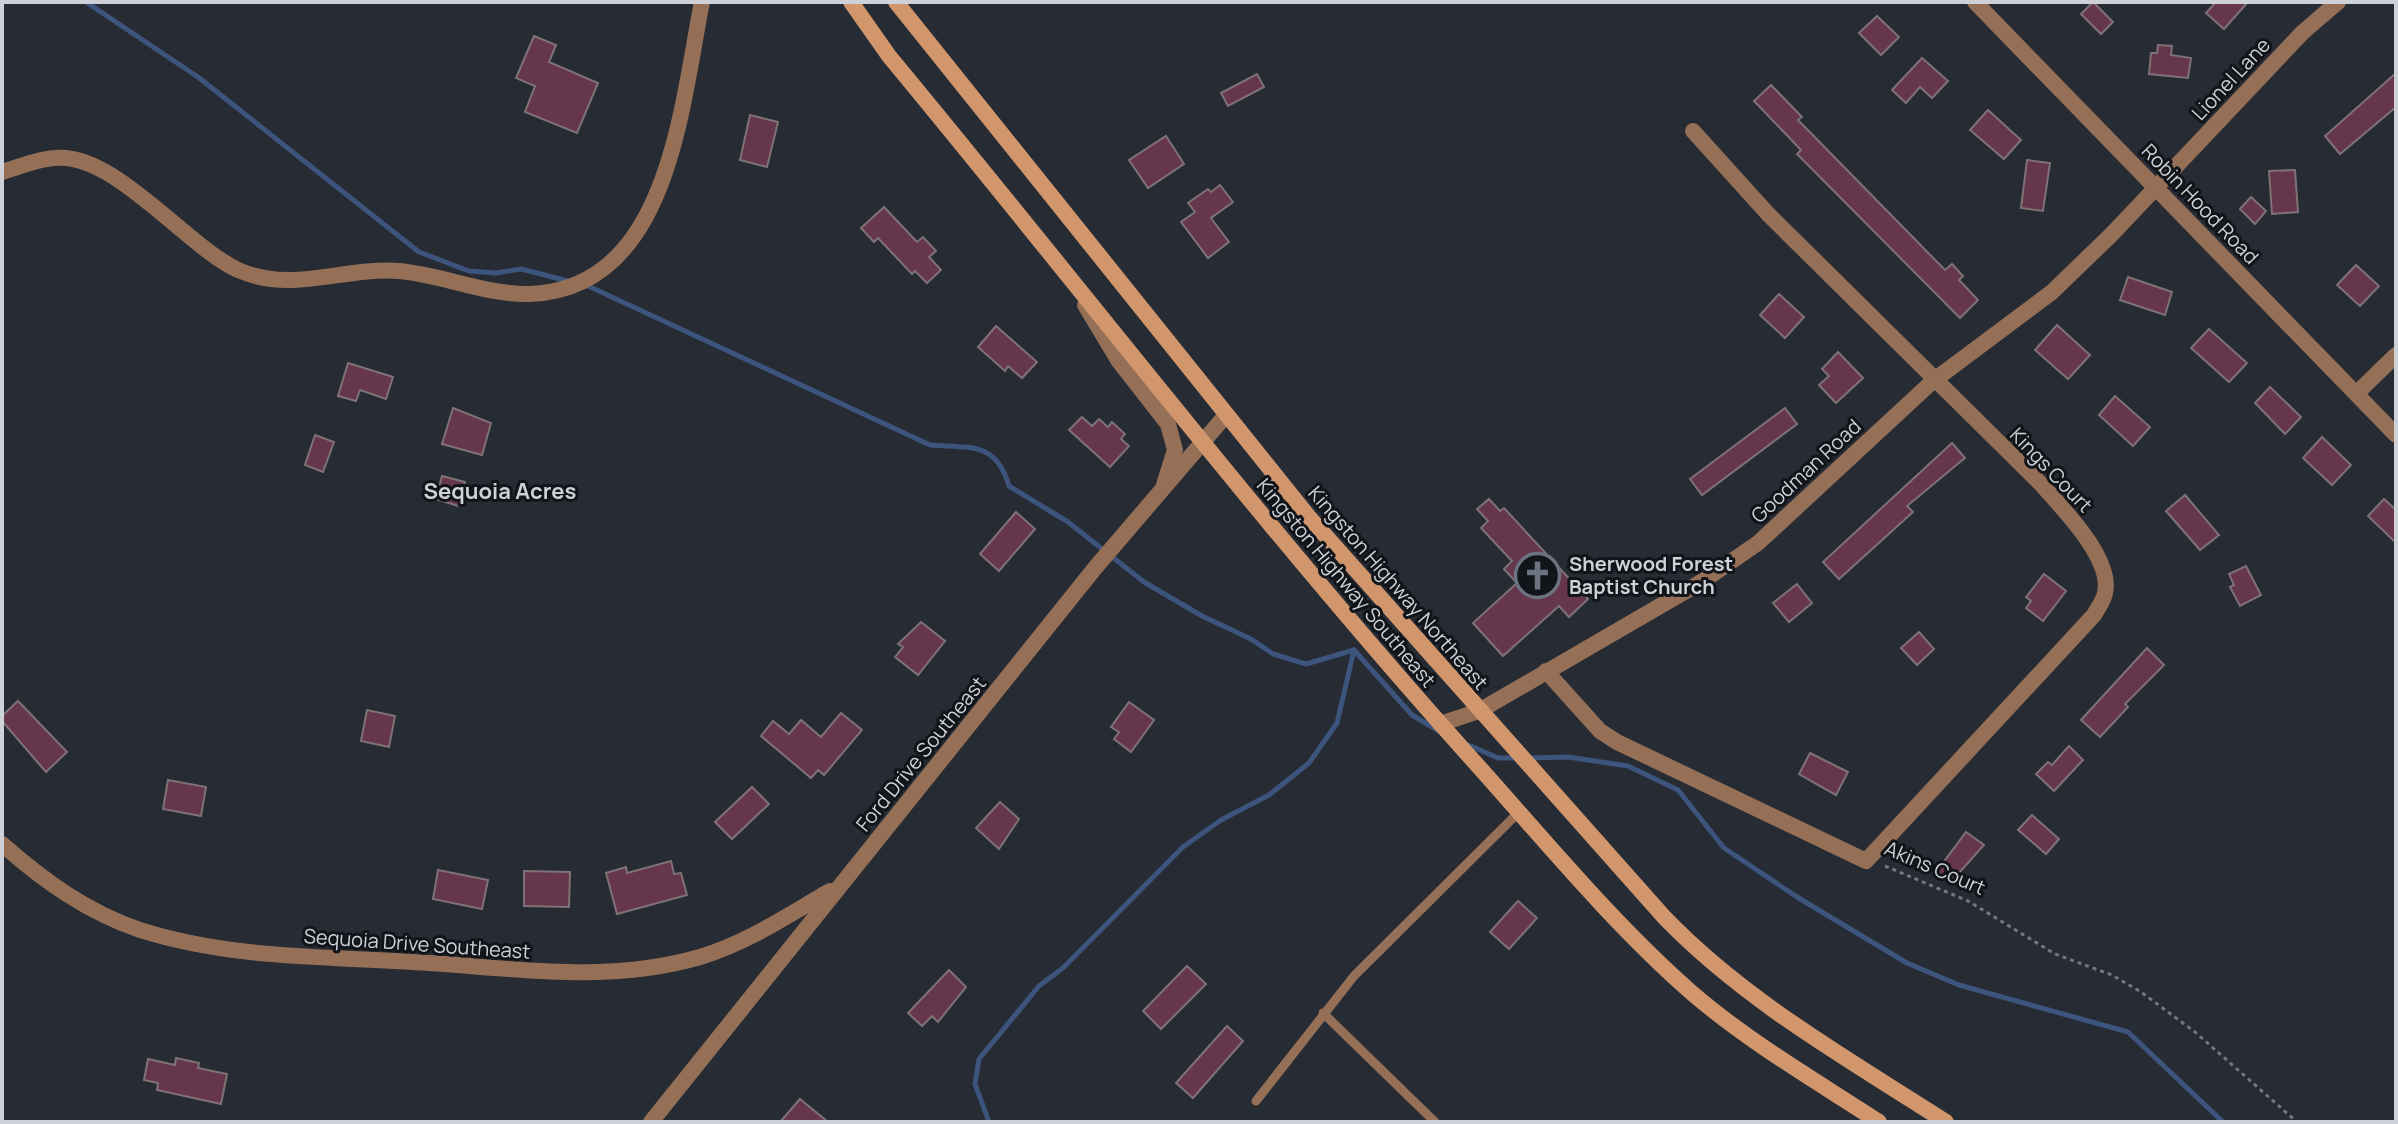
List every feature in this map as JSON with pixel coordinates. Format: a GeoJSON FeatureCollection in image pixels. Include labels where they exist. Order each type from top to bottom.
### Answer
{"type":"FeatureCollection","features":[{"type":"Feature","properties":{"kind":"main road","name":"Kingston Highway Southeast"},"geometry":{"type":"LineString","coordinates":[[851,2],[889,56],[1201,444],[1519,812],[1692,992],[1775,1055],[1879,1122]]}},
{"type":"Feature","properties":{"kind":"main road","name":"Kingston Highway Northeast"},"geometry":{"type":"LineString","coordinates":[[896,2],[1308,516],[1664,917],[1716,967],[1790,1022],[1946,1122]]}},
{"type":"Feature","properties":{"kind":"street"},"geometry":{"type":"LineString","coordinates":[[2,172],[57,157],[84,163],[135,192],[215,256],[237,269],[279,282],[314,279],[348,271],[389,271],[429,274],[506,294],[570,287],[609,266],[643,227],[669,155],[702,2]]}},
{"type":"Feature","properties":{"kind":"street","name":"Robin Hood Road"},"geometry":{"type":"LineString","coordinates":[[1975,2],[2396,435]]}},
{"type":"Feature","properties":{"kind":"street","name":"Lionel Lane"},"geometry":{"type":"LineString","coordinates":[[2156,188],[2303,32],[2338,2]]}},
{"type":"Feature","properties":{"kind":"street","name":"Kings Court"},"geometry":{"type":"LineString","coordinates":[[1693,131],[1768,214],[1933,381],[2040,483],[2080,528],[2104,572],[2106,592],[2094,615],[1866,861]]}},
{"type":"Feature","properties":{"kind":"street","name":"Goodman Road"},"geometry":{"type":"LineString","coordinates":[[1440,724],[1479,711],[1703,581],[1758,543],[1933,381],[2052,292],[2156,188]]}},
{"type":"Feature","properties":{"kind":"street"},"geometry":{"type":"LineString","coordinates":[[1065,273],[1118,360],[1168,424],[1175,450],[1161,492]]}},
{"type":"Feature","properties":{"kind":"street"},"geometry":{"type":"LineString","coordinates":[[2357,393],[2396,355]]}},
{"type":"Feature","properties":{"kind":"street","name":"Ford Drive Southeast"},"geometry":{"type":"LineString","coordinates":[[651,1122],[1095,568],[1226,415]]}},
{"type":"Feature","properties":{"kind":"street","name":"Akins Court"},"geometry":{"type":"LineString","coordinates":[[1546,671],[1600,731],[1617,742],[1866,861]]}},
{"type":"Feature","properties":{"kind":"street","name":"Sequoia Drive Southeast"},"geometry":{"type":"LineString","coordinates":[[2,844],[66,896],[94,911],[139,929],[186,942],[241,953],[543,972],[608,973],[700,957],[745,940],[839,886]]}},
{"type":"Feature","properties":{"kind":"lane"},"geometry":{"type":"LineString","coordinates":[[1256,1101],[1354,976],[1519,812]]}},
{"type":"Feature","properties":{"kind":"lane"},"geometry":{"type":"LineString","coordinates":[[1323,1013],[1435,1122]]}},
{"type":"Feature","properties":{"kind":"path","name":"Akins Court"},"geometry":{"type":"LineString","coordinates":[[1866,861],[1968,901],[2055,954],[2112,975],[2141,992],[2195,1032],[2297,1122]]}},
{"type":"Feature","properties":{"kind":"building"},"geometry":{"type":"Polygon","coordinates":[[[2093,2],[2113,22],[2101,34],[2081,14],[2093,2]]]}},
{"type":"Feature","properties":{"kind":"building"},"geometry":{"type":"Polygon","coordinates":[[[2216,2],[2248,2],[2224,29],[2206,13],[2216,2]]]}},
{"type":"Feature","properties":{"kind":"building"},"geometry":{"type":"Polygon","coordinates":[[[1877,16],[1899,37],[1881,55],[1859,33],[1877,16]]]}},
{"type":"Feature","properties":{"kind":"building"},"geometry":{"type":"Polygon","coordinates":[[[534,36],[556,45],[549,62],[598,83],[577,133],[525,112],[535,86],[516,78],[534,36]]]}},
{"type":"Feature","properties":{"kind":"building"},"geometry":{"type":"Polygon","coordinates":[[[2158,45],[2172,46],[2171,55],[2191,58],[2188,78],[2149,74],[2151,53],[2157,53],[2158,45]]]}},
{"type":"Feature","properties":{"kind":"building"},"geometry":{"type":"Polygon","coordinates":[[[1922,58],[1948,81],[1932,98],[1920,87],[1906,103],[1892,90],[1922,58]]]}},
{"type":"Feature","properties":{"kind":"building"},"geometry":{"type":"Polygon","coordinates":[[[2396,73],[2396,107],[2340,154],[2325,136],[2396,73]]]}},
{"type":"Feature","properties":{"kind":"building"},"geometry":{"type":"Polygon","coordinates":[[[1257,74],[1264,87],[1228,106],[1221,93],[1257,74]]]}},
{"type":"Feature","properties":{"kind":"building"},"geometry":{"type":"Polygon","coordinates":[[[1771,85],[1802,117],[1798,120],[1945,270],[1952,264],[1963,276],[1959,280],[1978,300],[1960,318],[1797,154],[1801,150],[1754,101],[1771,85]]]}},
{"type":"Feature","properties":{"kind":"building"},"geometry":{"type":"Polygon","coordinates":[[[1988,110],[2021,140],[2004,159],[1970,130],[1988,110]]]}},
{"type":"Feature","properties":{"kind":"building"},"geometry":{"type":"Polygon","coordinates":[[[750,115],[778,122],[767,167],[740,160],[750,115]]]}},
{"type":"Feature","properties":{"kind":"building"},"geometry":{"type":"Polygon","coordinates":[[[1166,136],[1184,164],[1148,188],[1129,160],[1166,136]]]}},
{"type":"Feature","properties":{"kind":"building"},"geometry":{"type":"Polygon","coordinates":[[[2027,160],[2050,163],[2043,211],[2021,208],[2027,160]]]}},
{"type":"Feature","properties":{"kind":"building"},"geometry":{"type":"Polygon","coordinates":[[[2295,170],[2298,212],[2272,214],[2269,171],[2295,170]]]}},
{"type":"Feature","properties":{"kind":"building"},"geometry":{"type":"Polygon","coordinates":[[[1220,185],[1233,202],[1211,218],[1229,242],[1208,258],[1181,222],[1195,212],[1188,203],[1220,185]]]}},
{"type":"Feature","properties":{"kind":"building"},"geometry":{"type":"Polygon","coordinates":[[[2251,197],[2266,211],[2255,224],[2240,209],[2251,197]]]}},
{"type":"Feature","properties":{"kind":"building"},"geometry":{"type":"Polygon","coordinates":[[[884,207],[917,242],[923,237],[936,251],[929,257],[941,270],[927,283],[915,271],[912,274],[878,238],[874,242],[861,228],[884,207]]]}},
{"type":"Feature","properties":{"kind":"building"},"geometry":{"type":"Polygon","coordinates":[[[2356,265],[2379,286],[2360,306],[2337,285],[2356,265]]]}},
{"type":"Feature","properties":{"kind":"building"},"geometry":{"type":"Polygon","coordinates":[[[2128,277],[2172,292],[2165,315],[2120,300],[2128,277]]]}},
{"type":"Feature","properties":{"kind":"building"},"geometry":{"type":"Polygon","coordinates":[[[1779,294],[1804,317],[1785,338],[1760,315],[1779,294]]]}},
{"type":"Feature","properties":{"kind":"building"},"geometry":{"type":"Polygon","coordinates":[[[2057,325],[2090,355],[2068,379],[2035,350],[2057,325]]]}},
{"type":"Feature","properties":{"kind":"building"},"geometry":{"type":"Polygon","coordinates":[[[996,326],[1037,362],[1022,378],[1008,366],[1005,371],[978,347],[996,326]]]}},
{"type":"Feature","properties":{"kind":"building"},"geometry":{"type":"Polygon","coordinates":[[[2209,329],[2247,363],[2229,382],[2191,348],[2209,329]]]}},
{"type":"Feature","properties":{"kind":"building"},"geometry":{"type":"Polygon","coordinates":[[[1838,352],[1863,378],[1836,403],[1819,385],[1829,376],[1822,369],[1838,352]]]}},
{"type":"Feature","properties":{"kind":"building"},"geometry":{"type":"Polygon","coordinates":[[[348,363],[393,377],[386,399],[360,390],[356,401],[338,396],[348,363]]]}},
{"type":"Feature","properties":{"kind":"building"},"geometry":{"type":"Polygon","coordinates":[[[2270,387],[2301,417],[2285,434],[2255,403],[2270,387]]]}},
{"type":"Feature","properties":{"kind":"building"},"geometry":{"type":"Polygon","coordinates":[[[2115,396],[2150,427],[2133,446],[2099,415],[2115,396]]]}},
{"type":"Feature","properties":{"kind":"building"},"geometry":{"type":"Polygon","coordinates":[[[453,408],[491,423],[482,455],[442,444],[453,408]]]}},
{"type":"Feature","properties":{"kind":"building"},"geometry":{"type":"Polygon","coordinates":[[[1785,408],[1797,424],[1702,495],[1690,479],[1785,408]]]}},
{"type":"Feature","properties":{"kind":"building"},"geometry":{"type":"Polygon","coordinates":[[[1082,417],[1092,426],[1099,419],[1108,427],[1112,422],[1125,434],[1121,439],[1129,446],[1110,467],[1069,430],[1082,417]]]}},
{"type":"Feature","properties":{"kind":"building"},"geometry":{"type":"Polygon","coordinates":[[[315,435],[334,442],[323,472],[305,465],[315,435]]]}},
{"type":"Feature","properties":{"kind":"building"},"geometry":{"type":"Polygon","coordinates":[[[2322,437],[2351,465],[2332,485],[2303,458],[2322,437]]]}},
{"type":"Feature","properties":{"kind":"building"},"geometry":{"type":"Polygon","coordinates":[[[1952,443],[1965,458],[1907,506],[1913,512],[1839,579],[1823,562],[1952,443]]]}},
{"type":"Feature","properties":{"kind":"building"},"geometry":{"type":"Polygon","coordinates":[[[442,476],[465,482],[458,506],[436,499],[442,476]]]}},
{"type":"Feature","properties":{"kind":"building"},"geometry":{"type":"Polygon","coordinates":[[[2185,495],[2219,535],[2200,550],[2166,511],[2185,495]]]}},
{"type":"Feature","properties":{"kind":"building","name":"Sherwood Forest Baptist Church"},"geometry":{"type":"Polygon","coordinates":[[[1489,499],[1500,511],[1504,508],[1588,599],[1569,617],[1559,606],[1503,656],[1473,623],[1517,583],[1504,569],[1512,561],[1481,528],[1488,521],[1477,509],[1489,499]]]}},
{"type":"Feature","properties":{"kind":"building"},"geometry":{"type":"Polygon","coordinates":[[[2384,499],[2396,510],[2396,543],[2368,516],[2384,499]]]}},
{"type":"Feature","properties":{"kind":"building"},"geometry":{"type":"Polygon","coordinates":[[[1016,512],[1035,529],[999,571],[980,554],[1016,512]]]}},
{"type":"Feature","properties":{"kind":"building"},"geometry":{"type":"Polygon","coordinates":[[[2246,566],[2261,595],[2240,606],[2230,587],[2234,585],[2229,574],[2246,566]]]}},
{"type":"Feature","properties":{"kind":"building"},"geometry":{"type":"Polygon","coordinates":[[[2044,574],[2066,591],[2043,621],[2026,608],[2031,601],[2026,597],[2044,574]]]}},
{"type":"Feature","properties":{"kind":"building"},"geometry":{"type":"Polygon","coordinates":[[[1797,584],[1812,603],[1789,622],[1773,603],[1797,584]]]}},
{"type":"Feature","properties":{"kind":"building"},"geometry":{"type":"Polygon","coordinates":[[[921,622],[945,641],[918,675],[895,657],[903,647],[898,644],[921,622]]]}},
{"type":"Feature","properties":{"kind":"building"},"geometry":{"type":"Polygon","coordinates":[[[1919,632],[1934,649],[1917,665],[1901,648],[1919,632]]]}},
{"type":"Feature","properties":{"kind":"building"},"geometry":{"type":"Polygon","coordinates":[[[2147,648],[2164,665],[2125,704],[2128,707],[2100,737],[2081,720],[2147,648]]]}},
{"type":"Feature","properties":{"kind":"building"},"geometry":{"type":"Polygon","coordinates":[[[18,701],[67,752],[46,772],[2,721],[2,716],[18,701]]]}},
{"type":"Feature","properties":{"kind":"building"},"geometry":{"type":"Polygon","coordinates":[[[1129,702],[1154,720],[1131,752],[1114,739],[1119,732],[1111,727],[1129,702]]]}},
{"type":"Feature","properties":{"kind":"building"},"geometry":{"type":"Polygon","coordinates":[[[367,710],[395,716],[389,747],[361,741],[367,710]]]}},
{"type":"Feature","properties":{"kind":"building"},"geometry":{"type":"Polygon","coordinates":[[[841,713],[862,730],[824,775],[818,770],[811,778],[761,736],[773,721],[789,734],[801,720],[821,737],[841,713]]]}},
{"type":"Feature","properties":{"kind":"building"},"geometry":{"type":"Polygon","coordinates":[[[2069,746],[2083,760],[2054,791],[2036,774],[2048,762],[2052,765],[2069,746]]]}},
{"type":"Feature","properties":{"kind":"building"},"geometry":{"type":"Polygon","coordinates":[[[1810,753],[1848,772],[1836,795],[1799,774],[1810,753]]]}},
{"type":"Feature","properties":{"kind":"building"},"geometry":{"type":"Polygon","coordinates":[[[168,780],[206,787],[201,816],[163,809],[168,780]]]}},
{"type":"Feature","properties":{"kind":"building"},"geometry":{"type":"Polygon","coordinates":[[[752,787],[769,804],[732,839],[715,822],[752,787]]]}},
{"type":"Feature","properties":{"kind":"building"},"geometry":{"type":"Polygon","coordinates":[[[1000,802],[1019,819],[999,849],[976,828],[1000,802]]]}},
{"type":"Feature","properties":{"kind":"building"},"geometry":{"type":"Polygon","coordinates":[[[2032,815],[2059,839],[2046,854],[2018,830],[2032,815]]]}},
{"type":"Feature","properties":{"kind":"building"},"geometry":{"type":"Polygon","coordinates":[[[1966,832],[1984,845],[1950,883],[1937,871],[1966,832]]]}},
{"type":"Feature","properties":{"kind":"building"},"geometry":{"type":"Polygon","coordinates":[[[671,861],[674,874],[681,873],[687,895],[617,914],[606,873],[626,867],[627,873],[671,861]]]}},
{"type":"Feature","properties":{"kind":"building"},"geometry":{"type":"Polygon","coordinates":[[[438,870],[488,880],[482,909],[433,899],[438,870]]]}},
{"type":"Feature","properties":{"kind":"building"},"geometry":{"type":"Polygon","coordinates":[[[524,871],[570,872],[569,907],[524,906],[524,871]]]}},
{"type":"Feature","properties":{"kind":"building"},"geometry":{"type":"Polygon","coordinates":[[[1518,901],[1537,918],[1509,949],[1490,932],[1518,901]]]}},
{"type":"Feature","properties":{"kind":"building"},"geometry":{"type":"Polygon","coordinates":[[[1187,966],[1206,984],[1161,1029],[1143,1011],[1187,966]]]}},
{"type":"Feature","properties":{"kind":"building"},"geometry":{"type":"Polygon","coordinates":[[[949,970],[966,987],[938,1022],[932,1016],[922,1026],[908,1013],[949,970]]]}},
{"type":"Feature","properties":{"kind":"building"},"geometry":{"type":"Polygon","coordinates":[[[1227,1026],[1243,1041],[1193,1098],[1176,1083],[1227,1026]]]}},
{"type":"Feature","properties":{"kind":"building"},"geometry":{"type":"Polygon","coordinates":[[[176,1058],[199,1063],[198,1068],[227,1074],[221,1104],[157,1090],[158,1083],[144,1080],[148,1059],[175,1065],[176,1058]]]}},
{"type":"Feature","properties":{"kind":"building"},"geometry":{"type":"Polygon","coordinates":[[[800,1099],[828,1122],[780,1122],[800,1099]]]}},
{"type":"Feature","properties":{"kind":"waterway"},"geometry":{"type":"LineString","coordinates":[[86,2],[198,77],[419,252],[469,271],[496,273],[521,269],[568,281]]}},
{"type":"Feature","properties":{"kind":"waterway"},"geometry":{"type":"LineString","coordinates":[[586,285],[930,445],[969,447],[989,454],[997,461],[1009,486],[1068,522],[1144,582],[1273,654],[1306,664],[1354,650]]}},
{"type":"Feature","properties":{"kind":"waterway"},"geometry":{"type":"LineString","coordinates":[[1354,650],[1412,715],[1439,731]]}},
{"type":"Feature","properties":{"kind":"waterway"},"geometry":{"type":"LineString","coordinates":[[989,1122],[975,1084],[979,1059],[1039,986],[1063,968],[1183,847],[1221,820],[1269,795],[1309,763],[1337,723],[1354,650]]}},
{"type":"Feature","properties":{"kind":"waterway"},"geometry":{"type":"LineString","coordinates":[[1466,744],[1498,758],[1517,758]]}},
{"type":"Feature","properties":{"kind":"waterway"},"geometry":{"type":"LineString","coordinates":[[1527,758],[1568,757],[1628,766],[1678,790],[1724,848],[1797,897],[1907,963],[1959,985],[2128,1032],[2223,1122]]}},
{"type":"Feature","properties":{"kind":"place","name":"Sherwood Forest Baptist Church"},"geometry":{"type":"Point","coordinates":[1538,576]}},
{"type":"Feature","properties":{"kind":"district","name":"Sequoia Acres"},"geometry":{"type":"Point","coordinates":[500,491]}}]}
